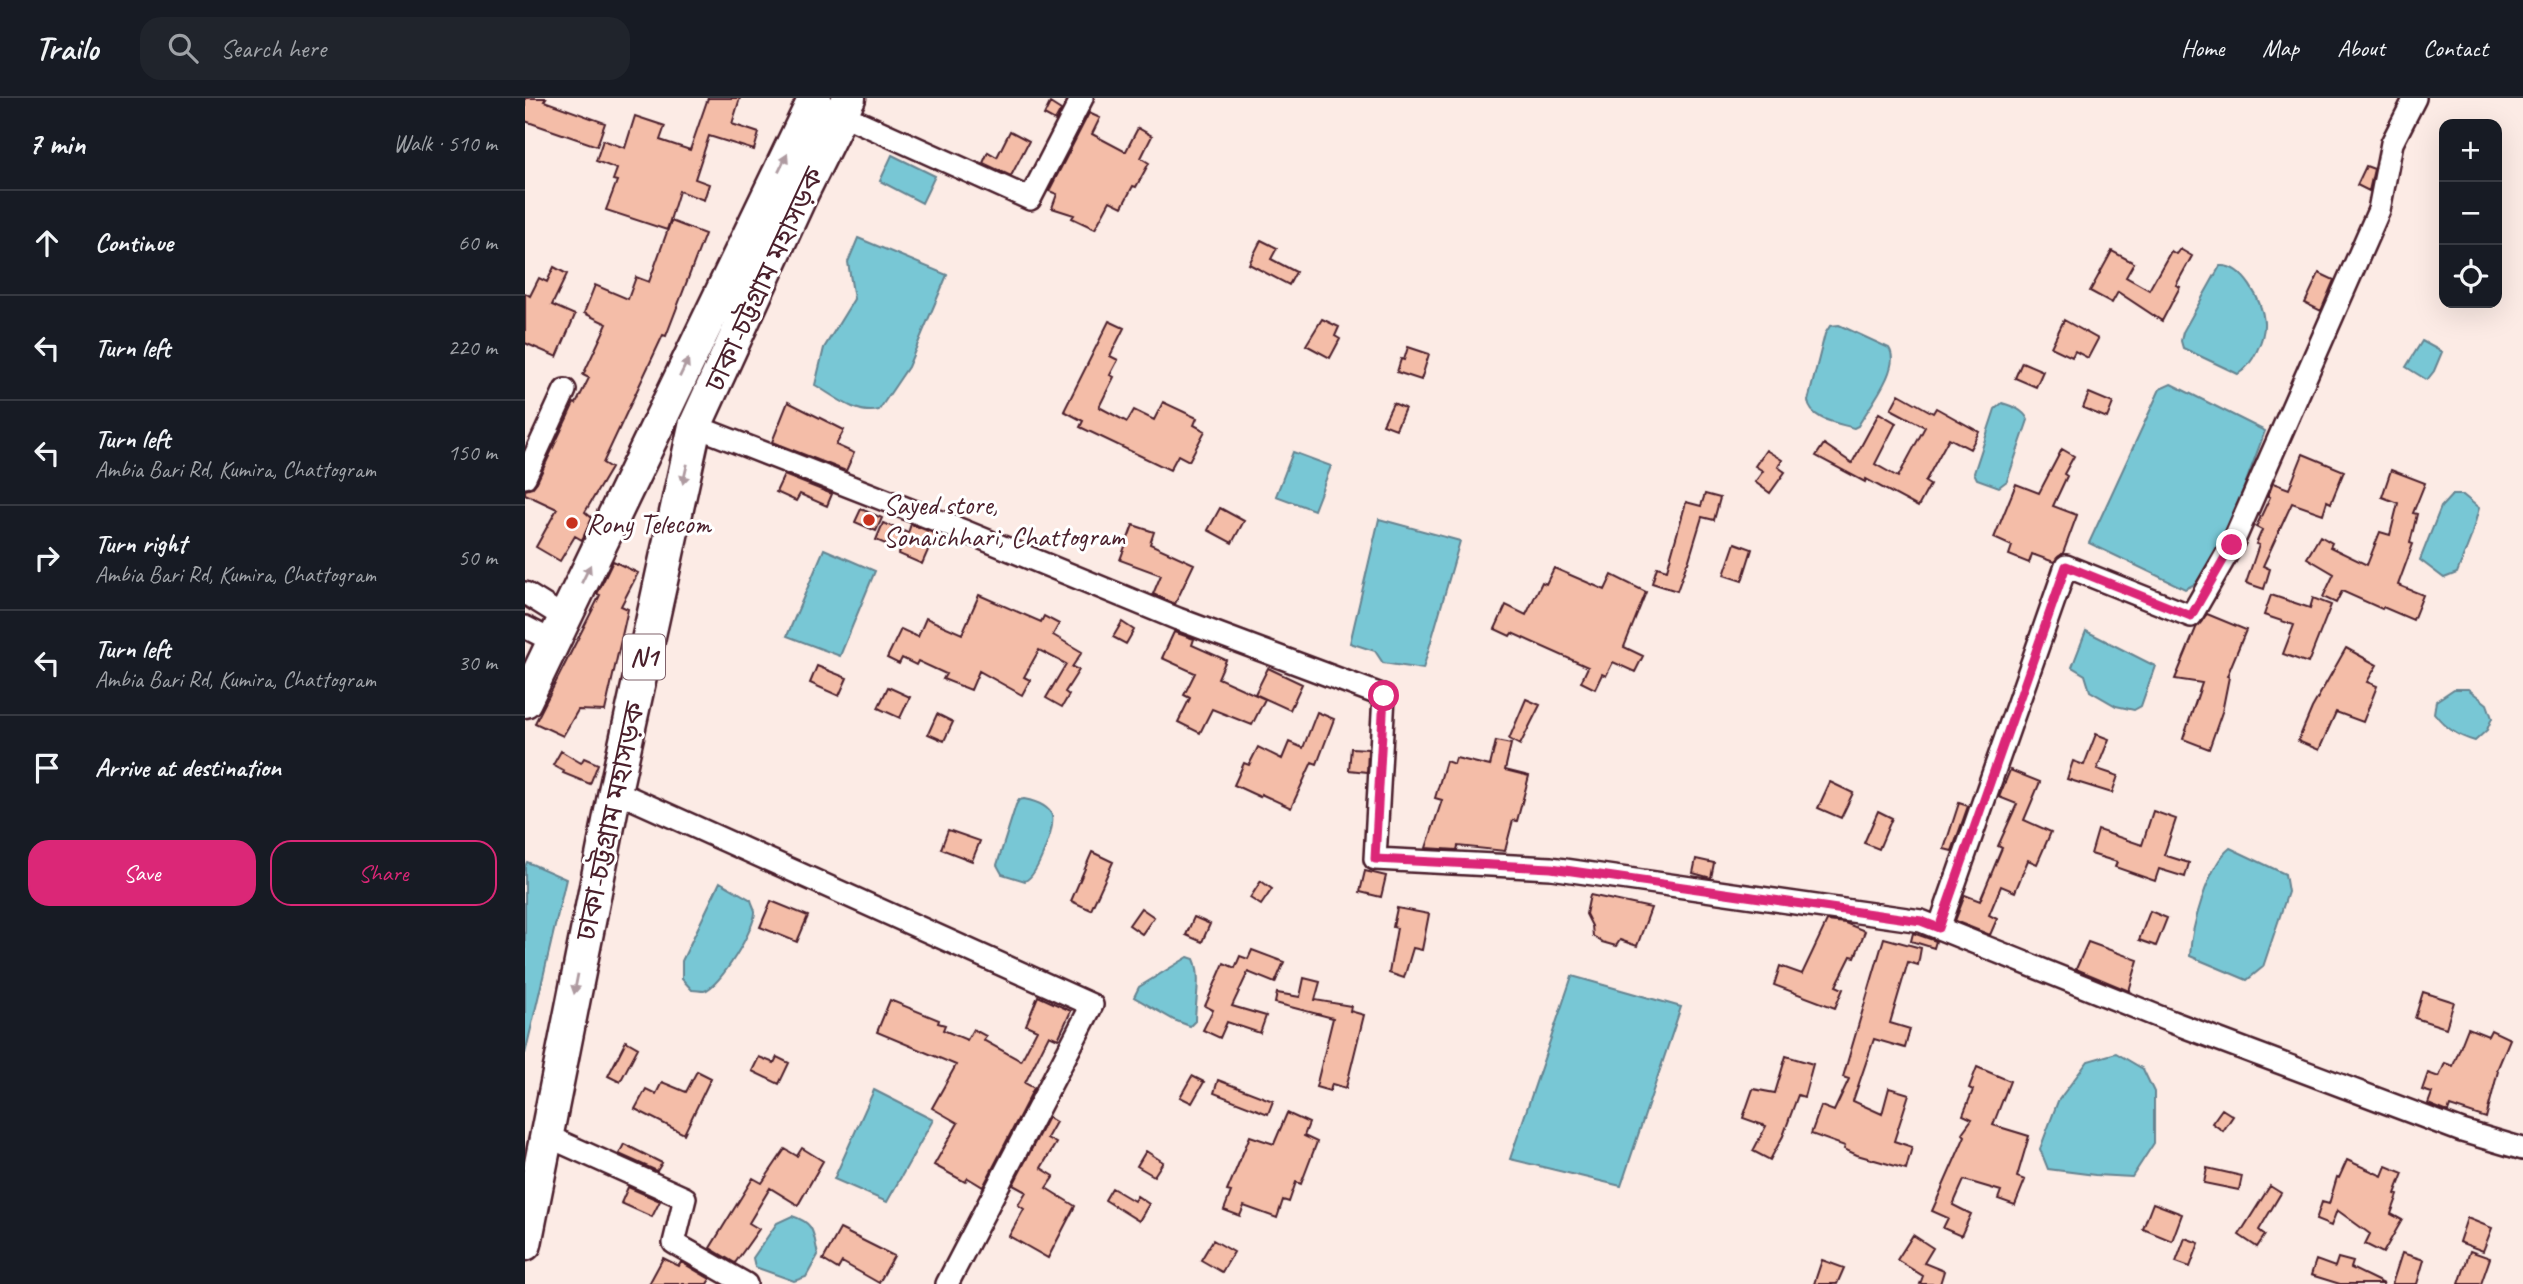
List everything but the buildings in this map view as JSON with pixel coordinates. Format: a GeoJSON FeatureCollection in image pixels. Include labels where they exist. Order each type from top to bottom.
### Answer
{"type":"FeatureCollection","features":[{"type":"Feature","properties":{"kind":"highway","name":"ঢাকা-চট্টগ্রাম মহাসড়ক"},"geometry":{"type":"LineString","coordinates":[[525,1244],[540,1127],[695,426],[835,103]]}},
{"type":"Feature","properties":{"kind":"highway","name":"ঢাকা-চট্টগ্রাম মহাসড়ক"},"geometry":{"type":"LineString","coordinates":[[525,701],[559,630],[835,103]]}},
{"type":"Feature","properties":{"kind":"street"},"geometry":{"type":"LineString","coordinates":[[835,103],[1030,199],[1082,98]]}},
{"type":"Feature","properties":{"kind":"street"},"geometry":{"type":"LineString","coordinates":[[1939,928],[2066,566],[2191,616],[2232,545],[2379,210],[2392,143],[2414,98]]}},
{"type":"Feature","properties":{"kind":"street"},"geometry":{"type":"LineString","coordinates":[[525,477],[565,390]]}},
{"type":"Feature","properties":{"kind":"street"},"geometry":{"type":"LineString","coordinates":[[695,426],[964,531],[1178,620],[1384,696],[1375,859],[1551,868],[1921,921],[2222,1041],[2462,1131],[2523,1149]]}},
{"type":"Feature","properties":{"kind":"street"},"geometry":{"type":"LineString","coordinates":[[525,593],[559,630]]}},
{"type":"Feature","properties":{"kind":"street"},"geometry":{"type":"LineString","coordinates":[[525,627],[559,630]]}},
{"type":"Feature","properties":{"kind":"street"},"geometry":{"type":"LineString","coordinates":[[615,791],[1092,1005],[947,1284]]}},
{"type":"Feature","properties":{"kind":"street"},"geometry":{"type":"LineString","coordinates":[[540,1127],[685,1198],[674,1243],[747,1284]]}},
{"type":"Feature","properties":{"kind":"water"},"geometry":{"type":"Polygon","coordinates":[[[892,155],[935,176],[922,203],[880,181],[892,155]]]}},
{"type":"Feature","properties":{"kind":"water"},"geometry":{"type":"Polygon","coordinates":[[[858,238],[947,275],[908,367],[879,410],[871,411],[854,408],[815,385],[824,348],[854,299],[848,262],[858,238]]]}},
{"type":"Feature","properties":{"kind":"water"},"geometry":{"type":"Polygon","coordinates":[[[2220,266],[2228,267],[2244,277],[2260,304],[2264,322],[2257,351],[2249,364],[2238,374],[2183,348],[2181,341],[2183,332],[2220,266]]]}},
{"type":"Feature","properties":{"kind":"water"},"geometry":{"type":"Polygon","coordinates":[[[1839,325],[1889,348],[1892,356],[1888,376],[1858,426],[1854,428],[1819,417],[1808,401],[1825,334],[1830,326],[1839,325]]]}},
{"type":"Feature","properties":{"kind":"water"},"geometry":{"type":"Polygon","coordinates":[[[2422,341],[2442,352],[2427,380],[2406,367],[2422,341]]]}},
{"type":"Feature","properties":{"kind":"water"},"geometry":{"type":"Polygon","coordinates":[[[2171,384],[2265,431],[2218,557],[2205,579],[2185,589],[2089,543],[2160,389],[2171,384]]]}},
{"type":"Feature","properties":{"kind":"water"},"geometry":{"type":"Polygon","coordinates":[[[2002,403],[2021,411],[2028,420],[2007,481],[1999,487],[1977,479],[1974,473],[1995,409],[2002,403]]]}},
{"type":"Feature","properties":{"kind":"water"},"geometry":{"type":"Polygon","coordinates":[[[1293,452],[1331,466],[1314,510],[1276,496],[1293,452]]]}},
{"type":"Feature","properties":{"kind":"water"},"geometry":{"type":"Polygon","coordinates":[[[2452,495],[2463,495],[2479,508],[2457,573],[2444,578],[2420,560],[2441,507],[2452,495]]]}},
{"type":"Feature","properties":{"kind":"water"},"geometry":{"type":"Polygon","coordinates":[[[1379,519],[1460,541],[1423,669],[1383,663],[1375,651],[1350,643],[1379,519]]]}},
{"type":"Feature","properties":{"kind":"water"},"geometry":{"type":"Polygon","coordinates":[[[824,549],[875,571],[840,656],[787,636],[824,549]]]}},
{"type":"Feature","properties":{"kind":"water"},"geometry":{"type":"Polygon","coordinates":[[[2086,631],[2155,666],[2141,706],[2134,710],[2116,706],[2090,691],[2085,675],[2072,667],[2086,631]]]}},
{"type":"Feature","properties":{"kind":"water"},"geometry":{"type":"Polygon","coordinates":[[[2454,689],[2468,689],[2487,704],[2492,718],[2487,730],[2475,741],[2452,731],[2434,713],[2436,701],[2454,689]]]}},
{"type":"Feature","properties":{"kind":"water"},"geometry":{"type":"Polygon","coordinates":[[[1024,799],[1048,809],[1052,816],[1048,841],[1040,862],[1025,881],[1002,874],[997,865],[1016,805],[1019,800],[1024,799]]]}},
{"type":"Feature","properties":{"kind":"water"},"geometry":{"type":"Polygon","coordinates":[[[2230,848],[2285,874],[2288,892],[2263,967],[2247,980],[2190,956],[2202,898],[2215,868],[2230,848]]]}},
{"type":"Feature","properties":{"kind":"water"},"geometry":{"type":"Polygon","coordinates":[[[527,862],[566,879],[525,1054],[525,866],[527,862]]]}},
{"type":"Feature","properties":{"kind":"water"},"geometry":{"type":"Polygon","coordinates":[[[720,882],[751,900],[755,911],[754,919],[736,956],[719,979],[704,991],[692,990],[682,979],[682,961],[720,882]]]}},
{"type":"Feature","properties":{"kind":"water"},"geometry":{"type":"Polygon","coordinates":[[[1188,957],[1194,959],[1198,981],[1195,1021],[1190,1026],[1134,997],[1139,987],[1188,957]]]}},
{"type":"Feature","properties":{"kind":"water"},"geometry":{"type":"Polygon","coordinates":[[[1572,976],[1681,1007],[1621,1186],[1510,1159],[1572,976]]]}},
{"type":"Feature","properties":{"kind":"water"},"geometry":{"type":"Polygon","coordinates":[[[2116,1053],[2143,1069],[2154,1092],[2154,1143],[2132,1177],[2048,1169],[2040,1149],[2058,1101],[2088,1061],[2116,1053]]]}},
{"type":"Feature","properties":{"kind":"water"},"geometry":{"type":"Polygon","coordinates":[[[874,1090],[933,1120],[887,1202],[834,1179],[874,1090]]]}},
{"type":"Feature","properties":{"kind":"water"},"geometry":{"type":"Polygon","coordinates":[[[792,1216],[805,1222],[812,1230],[818,1255],[806,1277],[794,1281],[755,1267],[753,1258],[777,1223],[792,1216]]]}},
{"type":"Feature","properties":{"kind":"place","name":"Sayed store, Sonaichhari, Chattogram"},"geometry":{"type":"Point","coordinates":[869,520]}},
{"type":"Feature","properties":{"kind":"place","name":"Rony Telecom"},"geometry":{"type":"Point","coordinates":[572,523]}},
{"type":"Feature","properties":{"kind":"route"},"geometry":{"type":"LineString","coordinates":[[1384,696],[1375,859],[1551,868],[1921,921],[1939,928],[2066,566],[2191,616],[2232,545]]}}]}
